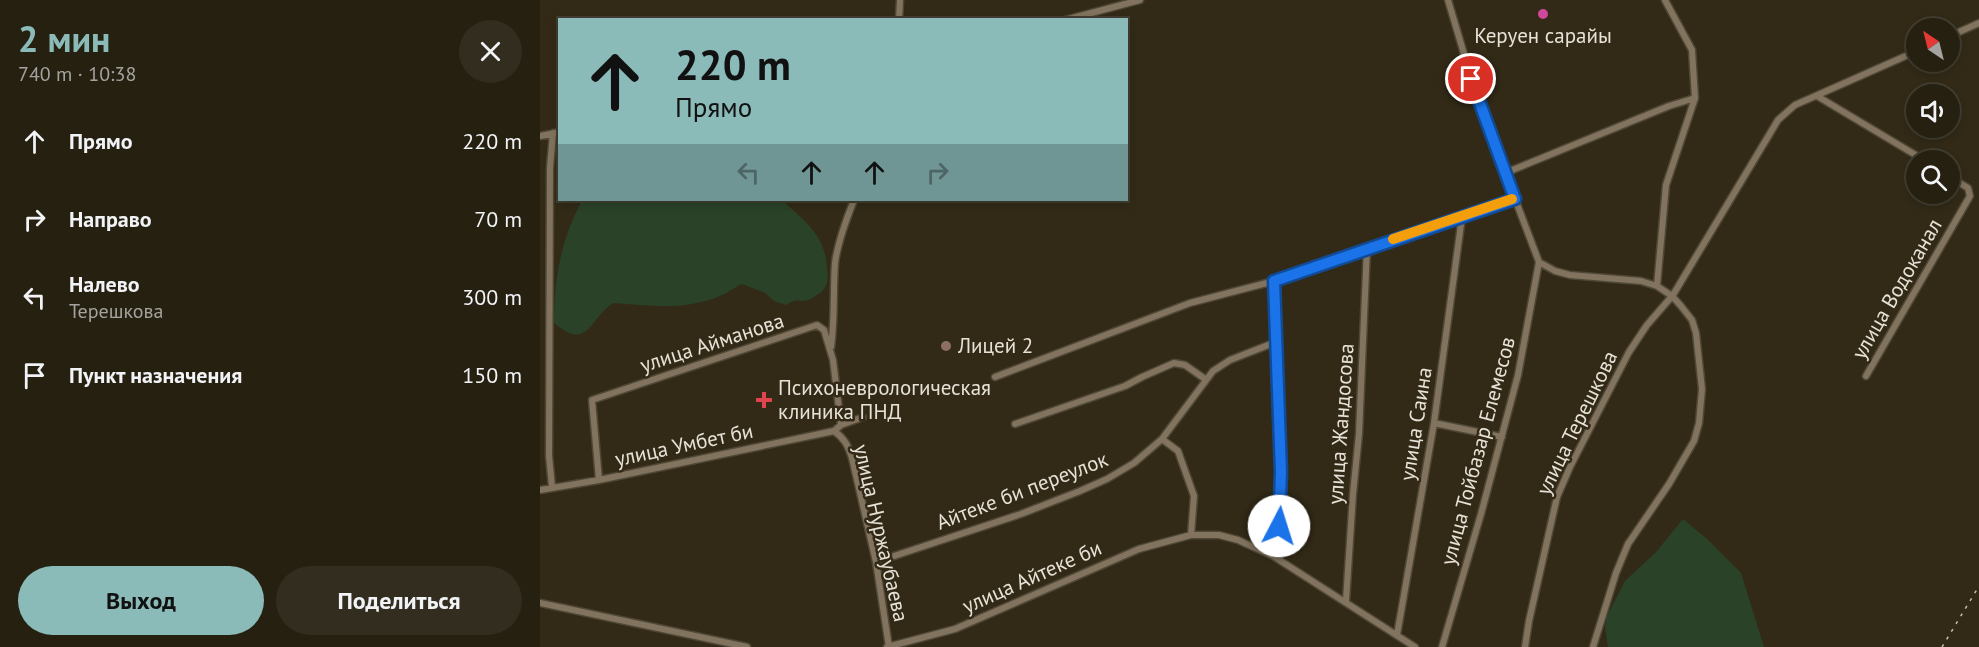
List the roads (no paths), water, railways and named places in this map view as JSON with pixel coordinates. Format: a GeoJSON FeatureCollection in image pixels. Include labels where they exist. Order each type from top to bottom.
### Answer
{"type":"FeatureCollection","features":[{"type":"Feature","properties":{"kind":"street"},"geometry":{"type":"LineString","coordinates":[[899,18],[900,0]]}},
{"type":"Feature","properties":{"kind":"street"},"geometry":{"type":"LineString","coordinates":[[1072,18],[1140,0]]}},
{"type":"Feature","properties":{"kind":"street"},"geometry":{"type":"LineString","coordinates":[[1448,0],[1478,101],[1539,262],[1555,271],[1570,275],[1641,281],[1657,286],[1672,296],[1692,320],[1696,333],[1702,389],[1699,423],[1694,441],[1669,484],[1628,544],[1616,573],[1593,647]]}},
{"type":"Feature","properties":{"kind":"street"},"geometry":{"type":"LineString","coordinates":[[1657,286],[1666,185],[1695,98],[1692,50],[1665,0]]}},
{"type":"Feature","properties":{"kind":"street"},"geometry":{"type":"LineString","coordinates":[[1960,32],[1979,23]]}},
{"type":"Feature","properties":{"kind":"street","name":"улица Терешкова"},"geometry":{"type":"LineString","coordinates":[[1525,647],[1557,497],[1569,467],[1629,352],[1647,324],[1672,296],[1778,120],[1795,105],[1906,56]]}},
{"type":"Feature","properties":{"kind":"street"},"geometry":{"type":"LineString","coordinates":[[1817,96],[1907,150]]}},
{"type":"Feature","properties":{"kind":"street"},"geometry":{"type":"LineString","coordinates":[[1505,173],[1669,105],[1695,98]]}},
{"type":"Feature","properties":{"kind":"street"},"geometry":{"type":"LineString","coordinates":[[540,136],[556,132],[550,168],[549,444],[552,488]]}},
{"type":"Feature","properties":{"kind":"street","name":"улица Водоканал"},"geometry":{"type":"LineString","coordinates":[[1866,376],[1970,196],[1968,188],[1960,183]]}},
{"type":"Feature","properties":{"kind":"street"},"geometry":{"type":"LineString","coordinates":[[995,377],[1190,303],[1274,281],[1515,199]]}},
{"type":"Feature","properties":{"kind":"street"},"geometry":{"type":"LineString","coordinates":[[830,351],[834,326],[836,261],[844,223],[854,201]]}},
{"type":"Feature","properties":{"kind":"street","name":"улица Саина"},"geometry":{"type":"LineString","coordinates":[[1397,635],[1434,423],[1462,217]]}},
{"type":"Feature","properties":{"kind":"street","name":"улица Жандосова"},"geometry":{"type":"LineString","coordinates":[[1346,601],[1359,434],[1367,248]]}},
{"type":"Feature","properties":{"kind":"street","name":"улица Тойбазар Елемесов"},"geometry":{"type":"LineString","coordinates":[[1442,647],[1518,375],[1539,262]]}},
{"type":"Feature","properties":{"kind":"street"},"geometry":{"type":"LineString","coordinates":[[1273,556],[1279,526],[1281,496],[1274,281]]}},
{"type":"Feature","properties":{"kind":"street","name":"улица Айманова"},"geometry":{"type":"LineString","coordinates":[[599,480],[592,400],[817,325],[824,330],[830,351],[841,425]]}},
{"type":"Feature","properties":{"kind":"street","name":"Айтеке би переулок"},"geometry":{"type":"LineString","coordinates":[[876,562],[990,525],[1080,491],[1107,478],[1134,463],[1162,439],[1205,379],[1222,364],[1276,342]]}},
{"type":"Feature","properties":{"kind":"street"},"geometry":{"type":"LineString","coordinates":[[1015,424],[1125,387],[1142,376],[1174,363],[1185,365],[1205,379]]}},
{"type":"Feature","properties":{"kind":"street"},"geometry":{"type":"LineString","coordinates":[[834,431],[841,425],[863,417]]}},
{"type":"Feature","properties":{"kind":"street"},"geometry":{"type":"LineString","coordinates":[[1434,423],[1502,437]]}},
{"type":"Feature","properties":{"kind":"street","name":"улица Умбет би"},"geometry":{"type":"LineString","coordinates":[[540,490],[599,480],[834,431]]}},
{"type":"Feature","properties":{"kind":"street","name":"улица Нуржаубаева"},"geometry":{"type":"LineString","coordinates":[[834,431],[842,436],[852,458],[876,562],[888,647]]}},
{"type":"Feature","properties":{"kind":"street"},"geometry":{"type":"LineString","coordinates":[[1162,439],[1178,451],[1194,496],[1191,536]]}},
{"type":"Feature","properties":{"kind":"street","name":"улица Айтеке би"},"geometry":{"type":"LineString","coordinates":[[888,647],[920,643],[1139,549],[1191,536],[1219,535],[1238,540],[1273,556],[1415,647]]}},
{"type":"Feature","properties":{"kind":"street"},"geometry":{"type":"LineString","coordinates":[[540,603],[747,647]]}},
{"type":"Feature","properties":{"kind":"railway"},"geometry":{"type":"LineString","coordinates":[[1942,647],[1979,586]]}},
{"type":"Feature","properties":{"kind":"place","name":"Керуен сарайы"},"geometry":{"type":"Point","coordinates":[1543,14]}},
{"type":"Feature","properties":{"kind":"place","name":"Лицей 2"},"geometry":{"type":"Point","coordinates":[946,346]}},
{"type":"Feature","properties":{"kind":"place","name":"Психоневрологическая клиника ПНД"},"geometry":{"type":"Point","coordinates":[764,400]}}]}
